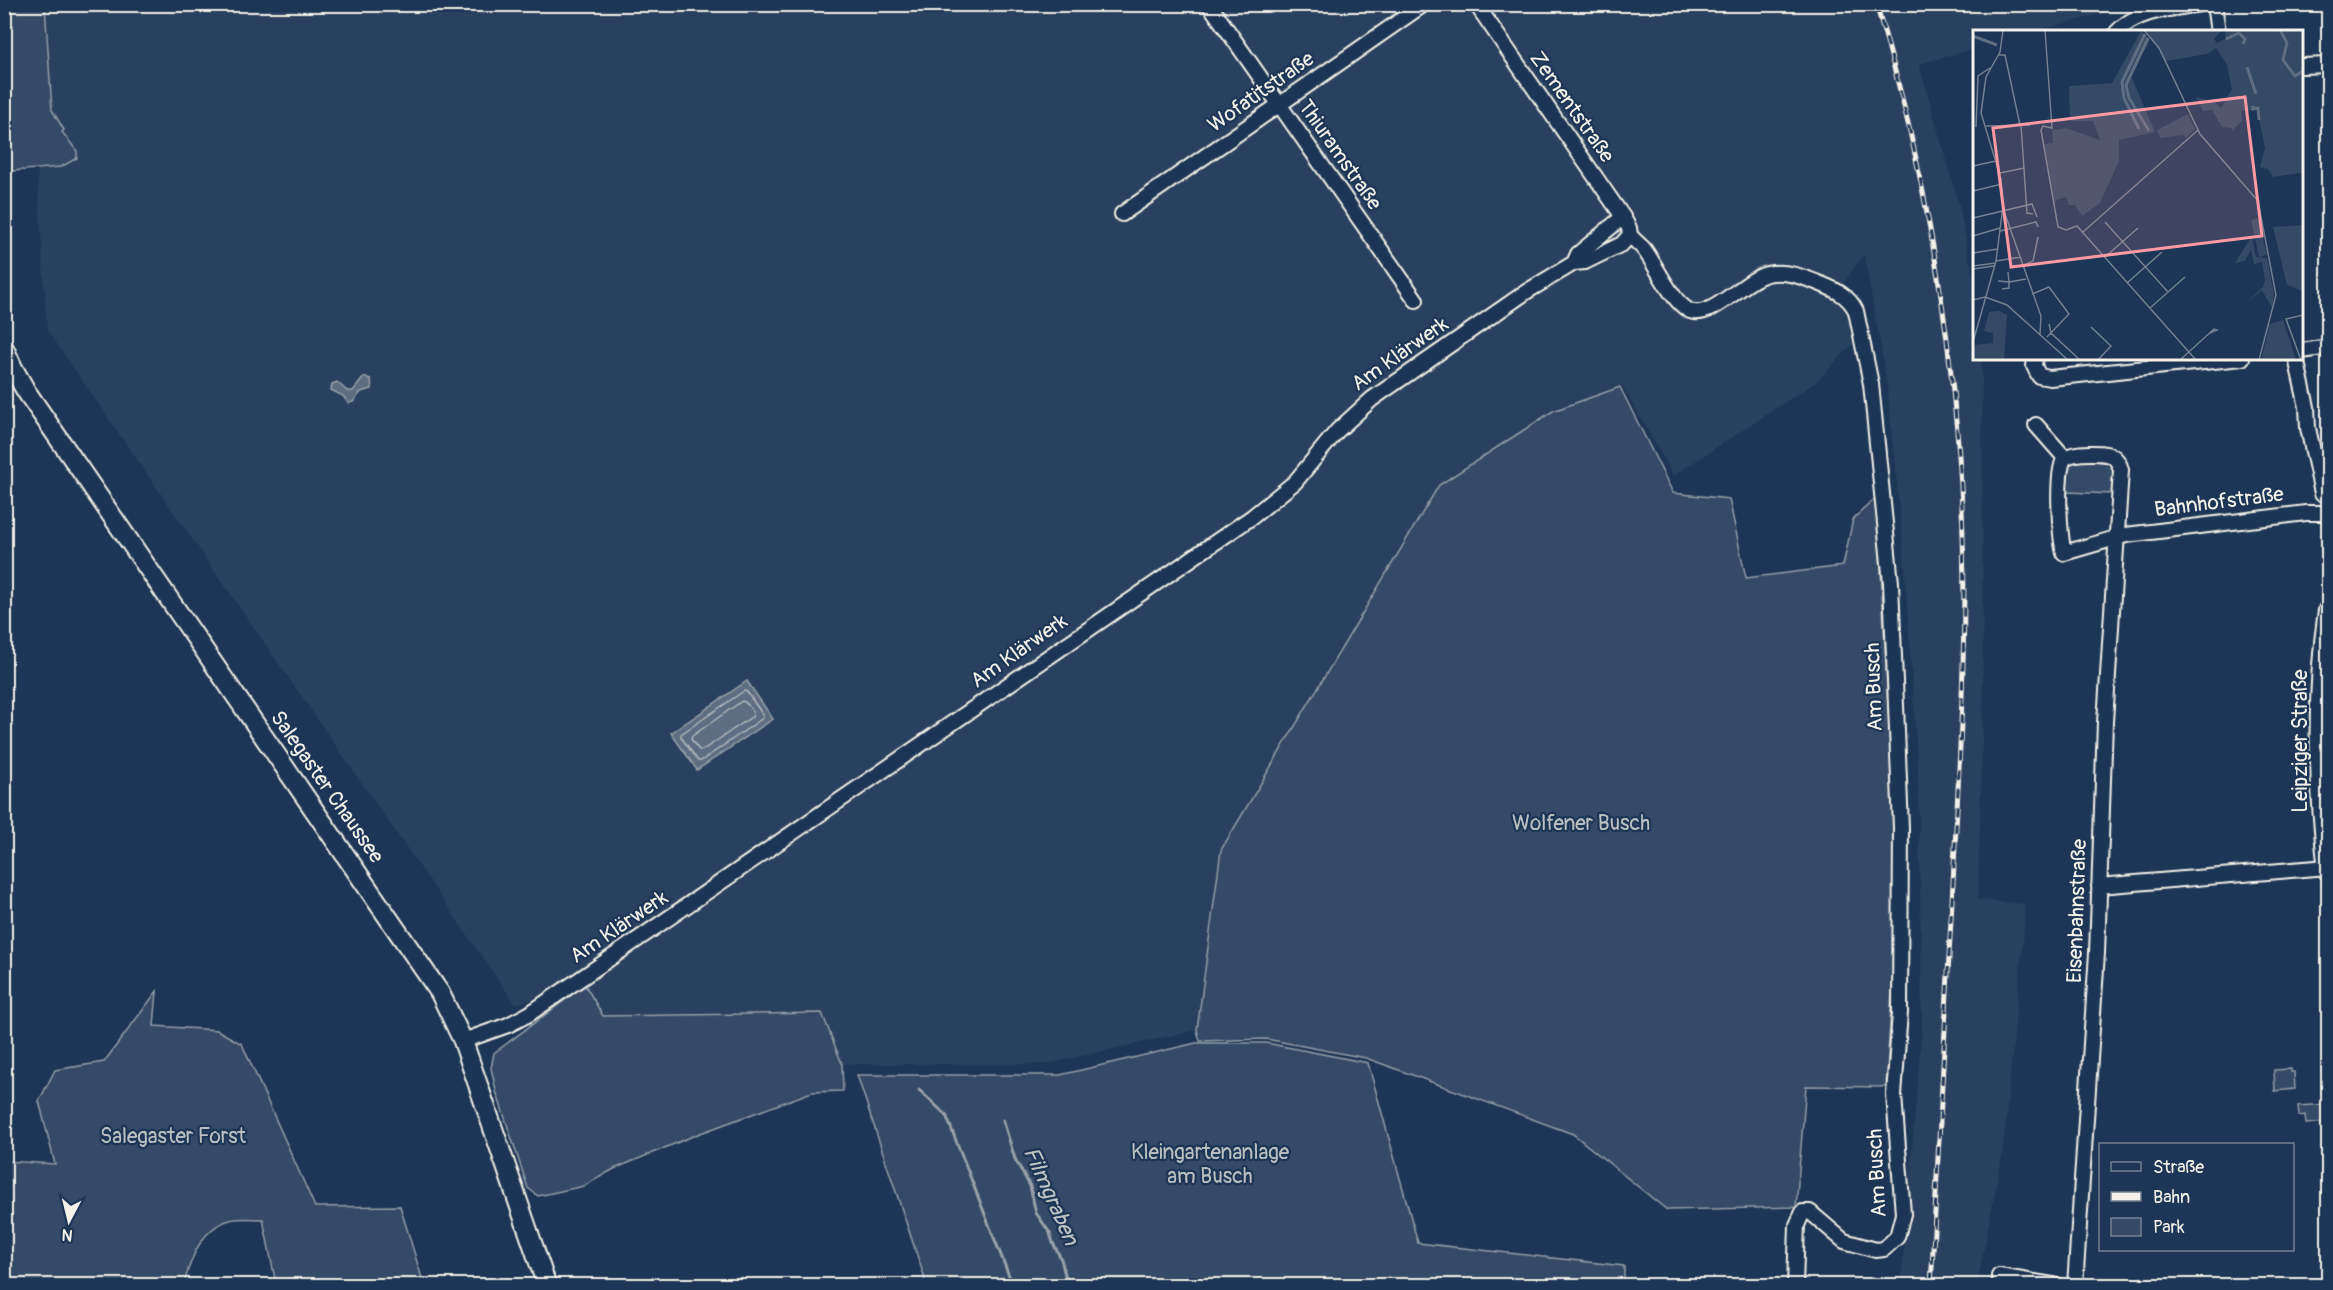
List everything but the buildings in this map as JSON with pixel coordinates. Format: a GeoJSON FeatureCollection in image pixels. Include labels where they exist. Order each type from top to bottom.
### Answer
{"type":"FeatureCollection","features":[{"type":"Feature","properties":{"kind":"main road","name":"Salegaster Chaussee"},"geometry":{"type":"LineString","coordinates":[[4,348],[13,368],[41,412],[421,962],[448,1007],[463,1041],[547,1286]]}},
{"type":"Feature","properties":{"kind":"main road","name":"Leipziger Straße"},"geometry":{"type":"LineString","coordinates":[[2328,610],[2319,703],[2328,869]]}},
{"type":"Feature","properties":{"kind":"street","name":"Thiuramstraße"},"geometry":{"type":"LineString","coordinates":[[1209,4],[1416,300]]}},
{"type":"Feature","properties":{"kind":"street","name":"Wofatitstraße"},"geometry":{"type":"LineString","coordinates":[[1122,214],[1424,4]]}},
{"type":"Feature","properties":{"kind":"street","name":"Zementstraße"},"geometry":{"type":"LineString","coordinates":[[1476,4],[1623,217],[1630,235]]}},
{"type":"Feature","properties":{"kind":"street"},"geometry":{"type":"LineString","coordinates":[[2119,30],[2125,24],[2164,9],[2201,4]]}},
{"type":"Feature","properties":{"kind":"street"},"geometry":{"type":"LineString","coordinates":[[2214,4],[2218,30]]}},
{"type":"Feature","properties":{"kind":"street"},"geometry":{"type":"LineString","coordinates":[[2303,66],[2328,65]]}},
{"type":"Feature","properties":{"kind":"street","name":"Am Klärwerk"},"geometry":{"type":"LineString","coordinates":[[1574,263],[1578,254],[1623,217]]}},
{"type":"Feature","properties":{"kind":"street","name":"Am Klärwerk"},"geometry":{"type":"LineString","coordinates":[[463,1041],[508,1025],[529,1014],[1266,507],[1300,477],[1337,431],[1363,406],[1526,292],[1574,263],[1585,262],[1622,244],[1630,235]]}},
{"type":"Feature","properties":{"kind":"street","name":"Am Busch"},"geometry":{"type":"LineString","coordinates":[[1630,235],[1643,249],[1679,303],[1694,312],[1706,311],[1753,280],[1774,273],[1797,275],[1843,295],[1856,311],[1871,384],[1893,618],[1900,828],[1900,1012],[1894,1095],[1903,1214],[1897,1237],[1884,1250],[1876,1250],[1844,1241],[1810,1212],[1803,1212],[1797,1225],[1795,1286]]}},
{"type":"Feature","properties":{"kind":"street"},"geometry":{"type":"LineString","coordinates":[[2303,351],[2328,348]]}},
{"type":"Feature","properties":{"kind":"street"},"geometry":{"type":"LineString","coordinates":[[2035,365],[2039,376],[2050,378],[2223,360]]}},
{"type":"Feature","properties":{"kind":"street"},"geometry":{"type":"LineString","coordinates":[[2296,360],[2322,493]]}},
{"type":"Feature","properties":{"kind":"street"},"geometry":{"type":"LineString","coordinates":[[2036,425],[2065,458],[2074,454],[2108,455],[2115,458],[2121,470],[2116,537]]}},
{"type":"Feature","properties":{"kind":"street","name":"Bahnhofstraße"},"geometry":{"type":"LineString","coordinates":[[2065,458],[2061,465],[2060,488],[2060,520],[2064,553],[2116,537],[2306,513],[2328,513]]}},
{"type":"Feature","properties":{"kind":"street","name":"Eisenbahnstraße"},"geometry":{"type":"LineString","coordinates":[[2075,1286],[2097,953],[2105,722],[2116,537]]}},
{"type":"Feature","properties":{"kind":"street"},"geometry":{"type":"LineString","coordinates":[[2098,886],[2328,869]]}},
{"type":"Feature","properties":{"kind":"street"},"geometry":{"type":"LineString","coordinates":[[1999,1276],[2059,1286]]}},
{"type":"Feature","properties":{"kind":"shaded area"},"geometry":{"type":"Polygon","coordinates":[[[27,5],[2136,5],[2041,30],[1973,30],[1973,49],[1919,64],[1959,205],[1973,277],[1973,360],[1982,360],[1983,706],[1978,900],[2024,904],[2024,930],[2003,1151],[1977,1285],[1901,1285],[1922,1023],[1918,772],[1904,557],[1886,377],[1864,254],[1843,284],[1855,296],[1866,331],[1816,382],[1673,476],[1622,385],[1553,411],[1542,418],[1221,850],[1197,1030],[1047,1064],[842,1064],[822,1013],[603,1016],[584,985],[515,1004],[47,330],[27,5]]]}},
{"type":"Feature","properties":{"kind":"green space"},"geometry":{"type":"Polygon","coordinates":[[[4,5],[45,5],[52,110],[64,130],[62,132],[77,151],[77,158],[61,167],[12,171],[5,169],[4,5]]]}},
{"type":"Feature","properties":{"kind":"green space","name":"Wolfener Busch"},"geometry":{"type":"Polygon","coordinates":[[[1620,387],[1673,493],[1729,499],[1746,578],[1843,566],[1853,519],[1877,497],[1898,892],[1886,1087],[1806,1086],[1796,1207],[1667,1210],[1573,1134],[1366,1058],[1266,1039],[1200,1041],[1197,1030],[1221,850],[1439,485],[1553,411],[1620,387]]]}},
{"type":"Feature","properties":{"kind":"green space"},"geometry":{"type":"Polygon","coordinates":[[[2073,460],[2108,461],[2115,469],[2114,494],[2066,492],[2067,467],[2073,460]]]}},
{"type":"Feature","properties":{"kind":"green space"},"geometry":{"type":"Polygon","coordinates":[[[585,985],[603,1016],[822,1013],[842,1064],[843,1091],[812,1092],[698,1134],[614,1169],[584,1186],[538,1196],[528,1188],[496,1091],[491,1068],[494,1053],[585,985]]]}},
{"type":"Feature","properties":{"kind":"green space","name":"Salegaster Forst"},"geometry":{"type":"Polygon","coordinates":[[[157,991],[154,1026],[217,1030],[242,1044],[315,1207],[400,1206],[424,1285],[302,1286],[275,1279],[263,1219],[242,1218],[220,1224],[204,1237],[190,1265],[184,1285],[5,1285],[5,1161],[55,1164],[39,1101],[55,1070],[104,1062],[157,991]]]}},
{"type":"Feature","properties":{"kind":"green space","name":"Kleingartenanlage am Busch"},"geometry":{"type":"Polygon","coordinates":[[[1196,1043],[1266,1043],[1368,1063],[1418,1243],[1624,1266],[1624,1285],[925,1285],[924,1276],[857,1075],[1060,1075],[1196,1043]]]}},
{"type":"Feature","properties":{"kind":"green space"},"geometry":{"type":"Polygon","coordinates":[[[2291,1069],[2291,1072],[2294,1072],[2295,1089],[2275,1091],[2274,1070],[2291,1069]]]}},
{"type":"Feature","properties":{"kind":"green space"},"geometry":{"type":"Polygon","coordinates":[[[2328,1104],[2328,1122],[2306,1124],[2305,1115],[2299,1116],[2298,1106],[2328,1104]]]}},
{"type":"Feature","properties":{"kind":"water"},"geometry":{"type":"Polygon","coordinates":[[[364,377],[371,379],[372,389],[361,392],[353,402],[348,403],[343,396],[331,390],[332,384],[337,382],[347,391],[353,391],[364,377]]]}},
{"type":"Feature","properties":{"kind":"water"},"geometry":{"type":"Polygon","coordinates":[[[747,681],[773,719],[697,770],[671,733],[747,681]]]}},
{"type":"Feature","properties":{"kind":"waterway"},"geometry":{"type":"LineString","coordinates":[[919,1090],[946,1115],[1013,1286]]}},
{"type":"Feature","properties":{"kind":"waterway","name":"Filmgraben"},"geometry":{"type":"LineString","coordinates":[[1003,1120],[1015,1159],[1030,1186],[1036,1213],[1050,1233],[1061,1259],[1068,1286]]}},
{"type":"Feature","properties":{"kind":"railway"},"geometry":{"type":"LineString","coordinates":[[1876,4],[1905,109],[1937,269],[1952,377],[1961,485],[1964,594],[1962,702],[1931,1286]]}}]}
